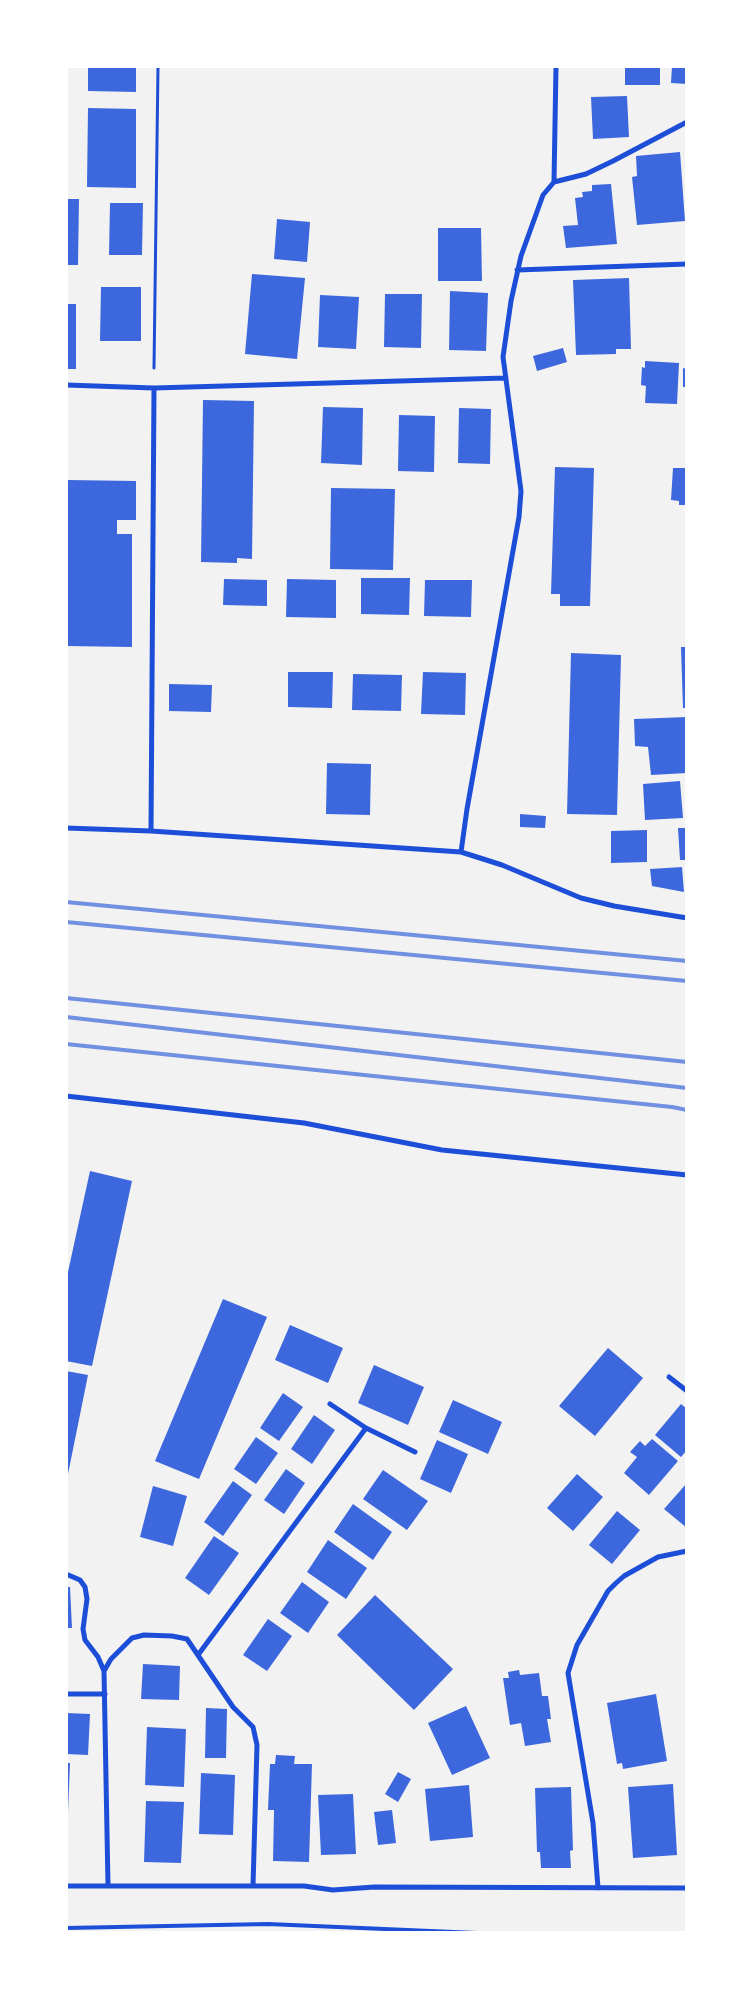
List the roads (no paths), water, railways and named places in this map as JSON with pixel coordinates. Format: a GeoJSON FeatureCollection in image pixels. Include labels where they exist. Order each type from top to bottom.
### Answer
{"type":"FeatureCollection","features":[{"type":"Feature","properties":{"kind":"street"},"geometry":{"type":"LineString","coordinates":[[554,182],[556,66]]}},
{"type":"Feature","properties":{"kind":"street"},"geometry":{"type":"LineString","coordinates":[[461,852],[519,517],[521,491],[503,356],[521,256],[543,195],[554,182],[586,174],[687,122]]}},
{"type":"Feature","properties":{"kind":"street"},"geometry":{"type":"LineString","coordinates":[[517,270],[687,264]]}},
{"type":"Feature","properties":{"kind":"street"},"geometry":{"type":"LineString","coordinates":[[66,385],[154,388],[505,378]]}},
{"type":"Feature","properties":{"kind":"street"},"geometry":{"type":"LineString","coordinates":[[151,831],[154,388]]}},
{"type":"Feature","properties":{"kind":"street"},"geometry":{"type":"LineString","coordinates":[[66,828],[151,831],[461,852],[502,865],[581,898],[614,906],[687,918]]}},
{"type":"Feature","properties":{"kind":"street"},"geometry":{"type":"LineString","coordinates":[[66,1096],[304,1123],[442,1150],[687,1175]]}},
{"type":"Feature","properties":{"kind":"street"},"geometry":{"type":"LineString","coordinates":[[669,1378],[687,1391]]}},
{"type":"Feature","properties":{"kind":"street"},"geometry":{"type":"LineString","coordinates":[[330,1404],[366,1428],[415,1452]]}},
{"type":"Feature","properties":{"kind":"street"},"geometry":{"type":"LineString","coordinates":[[198,1655],[366,1428]]}},
{"type":"Feature","properties":{"kind":"street"},"geometry":{"type":"LineString","coordinates":[[598,1888],[593,1823],[568,1673],[577,1645],[608,1592],[615,1584],[624,1576],[658,1557],[687,1551]]}},
{"type":"Feature","properties":{"kind":"street"},"geometry":{"type":"LineString","coordinates":[[66,1574],[80,1580],[86,1587],[87,1599],[83,1629],[85,1640],[98,1657],[104,1671],[108,1886]]}},
{"type":"Feature","properties":{"kind":"street"},"geometry":{"type":"LineString","coordinates":[[104,1671],[111,1659],[132,1638],[144,1635],[172,1636],[187,1639],[233,1707],[253,1727],[257,1745],[253,1886]]}},
{"type":"Feature","properties":{"kind":"street"},"geometry":{"type":"LineString","coordinates":[[66,1694],[105,1694]]}},
{"type":"Feature","properties":{"kind":"street"},"geometry":{"type":"LineString","coordinates":[[66,1886],[304,1886],[333,1890],[374,1887],[687,1888]]}},
{"type":"Feature","properties":{"kind":"lane"},"geometry":{"type":"LineString","coordinates":[[66,1928],[268,1924],[477,1933]]}},
{"type":"Feature","properties":{"kind":"railway"},"geometry":{"type":"LineString","coordinates":[[66,902],[687,961]]}},
{"type":"Feature","properties":{"kind":"railway"},"geometry":{"type":"LineString","coordinates":[[66,922],[687,981]]}},
{"type":"Feature","properties":{"kind":"railway"},"geometry":{"type":"LineString","coordinates":[[66,998],[687,1062]]}},
{"type":"Feature","properties":{"kind":"railway"},"geometry":{"type":"LineString","coordinates":[[66,1017],[687,1088]]}},
{"type":"Feature","properties":{"kind":"railway"},"geometry":{"type":"LineString","coordinates":[[66,1044],[687,1110]]}}]}
